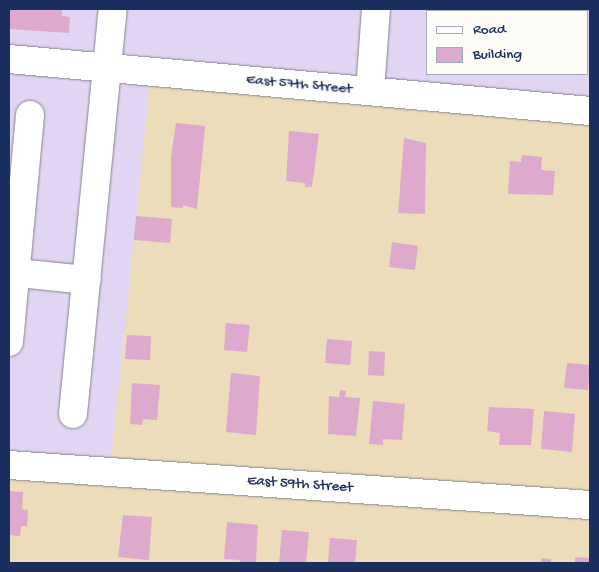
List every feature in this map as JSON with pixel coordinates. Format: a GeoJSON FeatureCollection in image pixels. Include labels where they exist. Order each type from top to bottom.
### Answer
{"type":"FeatureCollection","features":[{"type":"Feature","properties":{"kind":"street"},"geometry":{"type":"LineString","coordinates":[[73,414],[114,9]]}},
{"type":"Feature","properties":{"kind":"street"},"geometry":{"type":"LineString","coordinates":[[370,91],[376,9]]}},
{"type":"Feature","properties":{"kind":"street","name":"East 57th Street"},"geometry":{"type":"LineString","coordinates":[[9,59],[590,111]]}},
{"type":"Feature","properties":{"kind":"street"},"geometry":{"type":"LineString","coordinates":[[9,342],[12,272],[30,115]]}},
{"type":"Feature","properties":{"kind":"street"},"geometry":{"type":"LineString","coordinates":[[12,272],[87,280]]}},
{"type":"Feature","properties":{"kind":"street","name":"East 59th Street"},"geometry":{"type":"LineString","coordinates":[[9,465],[590,505]]}},
{"type":"Feature","properties":{"kind":"shaded area"},"geometry":{"type":"Polygon","coordinates":[[[9,9],[590,9],[590,111],[151,72],[110,472],[9,465],[9,9]]]}},
{"type":"Feature","properties":{"kind":"building"},"geometry":{"type":"Polygon","coordinates":[[[9,9],[62,9],[62,16],[70,17],[69,33],[9,29],[9,9]]]}},
{"type":"Feature","properties":{"kind":"building"},"geometry":{"type":"Polygon","coordinates":[[[176,123],[205,126],[197,209],[183,205],[183,208],[171,207],[171,157],[176,123]]]}},
{"type":"Feature","properties":{"kind":"building"},"geometry":{"type":"Polygon","coordinates":[[[289,131],[319,134],[312,187],[305,187],[305,183],[286,181],[289,131]]]}},
{"type":"Feature","properties":{"kind":"building"},"geometry":{"type":"Polygon","coordinates":[[[404,138],[426,143],[425,214],[398,213],[404,138]]]}},
{"type":"Feature","properties":{"kind":"building"},"geometry":{"type":"Polygon","coordinates":[[[522,155],[542,157],[541,170],[555,171],[553,195],[508,194],[510,161],[521,162],[522,155]]]}},
{"type":"Feature","properties":{"kind":"building"},"geometry":{"type":"Polygon","coordinates":[[[136,216],[172,219],[170,243],[134,240],[136,216]]]}},
{"type":"Feature","properties":{"kind":"building"},"geometry":{"type":"Polygon","coordinates":[[[392,242],[418,246],[415,270],[389,267],[392,242]]]}},
{"type":"Feature","properties":{"kind":"building"},"geometry":{"type":"Polygon","coordinates":[[[226,323],[250,325],[247,352],[224,350],[226,323]]]}},
{"type":"Feature","properties":{"kind":"building"},"geometry":{"type":"Polygon","coordinates":[[[127,335],[151,336],[150,360],[125,359],[127,335]]]}},
{"type":"Feature","properties":{"kind":"building"},"geometry":{"type":"Polygon","coordinates":[[[327,339],[352,341],[350,365],[325,363],[327,339]]]}},
{"type":"Feature","properties":{"kind":"building"},"geometry":{"type":"Polygon","coordinates":[[[369,351],[385,352],[384,376],[368,375],[369,351]]]}},
{"type":"Feature","properties":{"kind":"building"},"geometry":{"type":"Polygon","coordinates":[[[567,363],[590,365],[588,390],[564,388],[567,363]]]}},
{"type":"Feature","properties":{"kind":"building"},"geometry":{"type":"Polygon","coordinates":[[[231,373],[260,376],[256,435],[226,432],[231,373]]]}},
{"type":"Feature","properties":{"kind":"building"},"geometry":{"type":"Polygon","coordinates":[[[132,383],[160,385],[157,420],[143,419],[142,425],[130,424],[132,383]]]}},
{"type":"Feature","properties":{"kind":"building"},"geometry":{"type":"Polygon","coordinates":[[[340,390],[346,391],[345,397],[360,398],[356,436],[328,434],[329,396],[339,397],[340,390]]]}},
{"type":"Feature","properties":{"kind":"building"},"geometry":{"type":"Polygon","coordinates":[[[373,401],[405,404],[402,440],[383,439],[383,445],[369,444],[373,401]]]}},
{"type":"Feature","properties":{"kind":"building"},"geometry":{"type":"Polygon","coordinates":[[[489,407],[534,409],[531,445],[499,445],[500,433],[487,431],[489,407]]]}},
{"type":"Feature","properties":{"kind":"building"},"geometry":{"type":"Polygon","coordinates":[[[544,411],[575,414],[572,452],[541,449],[544,411]]]}},
{"type":"Feature","properties":{"kind":"building"},"geometry":{"type":"Polygon","coordinates":[[[9,491],[23,492],[22,509],[28,510],[27,526],[21,526],[20,536],[9,535],[9,491]]]}},
{"type":"Feature","properties":{"kind":"building"},"geometry":{"type":"Polygon","coordinates":[[[123,515],[152,517],[149,560],[118,557],[123,515]]]}},
{"type":"Feature","properties":{"kind":"building"},"geometry":{"type":"Polygon","coordinates":[[[227,522],[258,525],[256,562],[239,563],[240,560],[224,559],[227,522]]]}},
{"type":"Feature","properties":{"kind":"building"},"geometry":{"type":"Polygon","coordinates":[[[282,530],[309,532],[306,563],[279,563],[282,530]]]}},
{"type":"Feature","properties":{"kind":"building"},"geometry":{"type":"Polygon","coordinates":[[[330,538],[357,540],[355,563],[328,563],[330,538]]]}},
{"type":"Feature","properties":{"kind":"building"},"geometry":{"type":"Polygon","coordinates":[[[575,557],[590,558],[590,563],[575,563],[575,557]]]}},
{"type":"Feature","properties":{"kind":"building"},"geometry":{"type":"Polygon","coordinates":[[[541,558],[551,559],[551,563],[541,563],[541,558]]]}}]}
